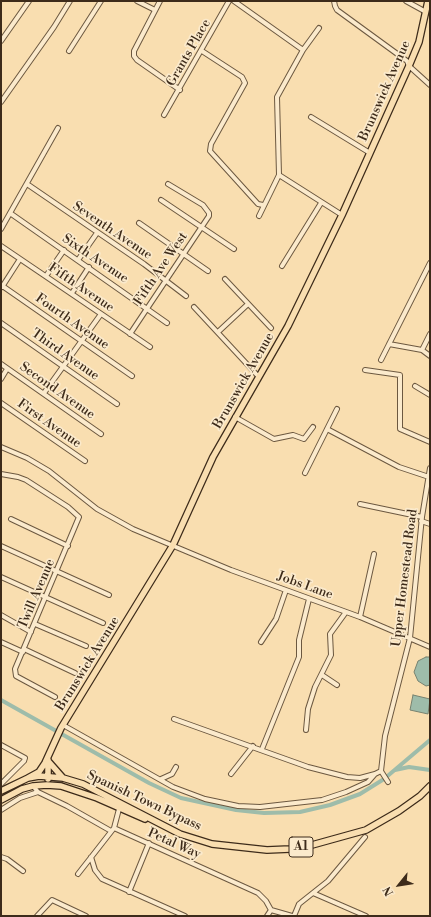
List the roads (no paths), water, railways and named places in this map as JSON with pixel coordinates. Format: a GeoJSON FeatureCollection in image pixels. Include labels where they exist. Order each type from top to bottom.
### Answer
{"type":"FeatureCollection","features":[{"type":"Feature","properties":{"kind":"main road","name":"Brunswick Avenue"},"geometry":{"type":"LineString","coordinates":[[28,778],[38,772],[48,759],[55,740],[62,727],[173,545],[213,457],[288,326],[342,215],[409,66],[419,42],[428,1]]}},
{"type":"Feature","properties":{"kind":"main road","name":"Brunswick Avenue"},"geometry":{"type":"LineString","coordinates":[[47,785],[48,759]]}},
{"type":"Feature","properties":{"kind":"main road"},"geometry":{"type":"LineString","coordinates":[[48,759],[63,778]]}},
{"type":"Feature","properties":{"kind":"main road","name":"Spanish Town Bypass"},"geometry":{"type":"LineString","coordinates":[[48,776],[63,778],[83,784],[180,834],[212,844],[268,850],[290,849],[333,841],[366,830],[399,811],[420,796],[430,786]]}},
{"type":"Feature","properties":{"kind":"main road","name":"A1"},"geometry":{"type":"LineString","coordinates":[[1,791],[28,778],[48,776]]}},
{"type":"Feature","properties":{"kind":"main road","name":"A1"},"geometry":{"type":"LineString","coordinates":[[1,800],[22,789],[34,786],[47,785],[71,788],[119,809],[161,824]]}},
{"type":"Feature","properties":{"kind":"street"},"geometry":{"type":"LineString","coordinates":[[1,41],[29,1]]}},
{"type":"Feature","properties":{"kind":"street"},"geometry":{"type":"LineString","coordinates":[[1,102],[54,27],[70,1]]}},
{"type":"Feature","properties":{"kind":"street"},"geometry":{"type":"LineString","coordinates":[[69,51],[101,1]]}},
{"type":"Feature","properties":{"kind":"street"},"geometry":{"type":"LineString","coordinates":[[137,1],[155,10]]}},
{"type":"Feature","properties":{"kind":"street"},"geometry":{"type":"LineString","coordinates":[[160,1],[134,51],[137,60],[180,90]]}},
{"type":"Feature","properties":{"kind":"street","name":"Grants Place"},"geometry":{"type":"LineString","coordinates":[[164,116],[230,1]]}},
{"type":"Feature","properties":{"kind":"street"},"geometry":{"type":"LineString","coordinates":[[234,1],[303,50]]}},
{"type":"Feature","properties":{"kind":"street"},"geometry":{"type":"LineString","coordinates":[[334,1],[337,10],[407,61],[409,66],[430,85]]}},
{"type":"Feature","properties":{"kind":"street"},"geometry":{"type":"LineString","coordinates":[[406,1],[426,12]]}},
{"type":"Feature","properties":{"kind":"street"},"geometry":{"type":"LineString","coordinates":[[259,216],[263,205],[279,175],[277,97],[303,50],[319,28]]}},
{"type":"Feature","properties":{"kind":"street"},"geometry":{"type":"LineString","coordinates":[[202,51],[242,76],[245,83],[211,144],[210,152],[258,204],[263,205]]}},
{"type":"Feature","properties":{"kind":"street"},"geometry":{"type":"LineString","coordinates":[[311,117],[370,153]]}},
{"type":"Feature","properties":{"kind":"street"},"geometry":{"type":"LineString","coordinates":[[1,229],[58,128]]}},
{"type":"Feature","properties":{"kind":"street"},"geometry":{"type":"LineString","coordinates":[[279,175],[321,204],[342,215]]}},
{"type":"Feature","properties":{"kind":"street","name":"Seventh Avenue"},"geometry":{"type":"LineString","coordinates":[[26,184],[167,281],[186,296]]}},
{"type":"Feature","properties":{"kind":"street","name":"Fifth Ave West"},"geometry":{"type":"LineString","coordinates":[[130,334],[167,281],[209,216],[209,213],[203,205],[168,184]]}},
{"type":"Feature","properties":{"kind":"street"},"geometry":{"type":"LineString","coordinates":[[161,200],[234,250]]}},
{"type":"Feature","properties":{"kind":"street"},"geometry":{"type":"LineString","coordinates":[[282,266],[321,204]]}},
{"type":"Feature","properties":{"kind":"street","name":"Sixth Avenue"},"geometry":{"type":"LineString","coordinates":[[10,213],[148,308],[167,323]]}},
{"type":"Feature","properties":{"kind":"street"},"geometry":{"type":"LineString","coordinates":[[139,223],[208,270]]}},
{"type":"Feature","properties":{"kind":"street"},"geometry":{"type":"LineString","coordinates":[[78,260],[96,233]]}},
{"type":"Feature","properties":{"kind":"street","name":"Fifth Avenue"},"geometry":{"type":"LineString","coordinates":[[1,246],[150,347]]}},
{"type":"Feature","properties":{"kind":"street"},"geometry":{"type":"LineString","coordinates":[[46,276],[64,250]]}},
{"type":"Feature","properties":{"kind":"street"},"geometry":{"type":"LineString","coordinates":[[2,286],[20,259]]}},
{"type":"Feature","properties":{"kind":"street"},"geometry":{"type":"LineString","coordinates":[[381,360],[430,263]]}},
{"type":"Feature","properties":{"kind":"street"},"geometry":{"type":"LineString","coordinates":[[72,293],[89,267]]}},
{"type":"Feature","properties":{"kind":"street"},"geometry":{"type":"LineString","coordinates":[[225,279],[270,328]]}},
{"type":"Feature","properties":{"kind":"street","name":"Fourth Avenue"},"geometry":{"type":"LineString","coordinates":[[2,286],[132,376]]}},
{"type":"Feature","properties":{"kind":"street"},"geometry":{"type":"LineString","coordinates":[[218,332],[248,304]]}},
{"type":"Feature","properties":{"kind":"street"},"geometry":{"type":"LineString","coordinates":[[194,306],[258,376]]}},
{"type":"Feature","properties":{"kind":"street"},"geometry":{"type":"LineString","coordinates":[[44,393],[100,314]]}},
{"type":"Feature","properties":{"kind":"street","name":"Third Avenue"},"geometry":{"type":"LineString","coordinates":[[1,323],[117,404]]}},
{"type":"Feature","properties":{"kind":"street"},"geometry":{"type":"LineString","coordinates":[[422,350],[430,334]]}},
{"type":"Feature","properties":{"kind":"street"},"geometry":{"type":"LineString","coordinates":[[389,344],[422,350],[430,356]]}},
{"type":"Feature","properties":{"kind":"street","name":"Second Avenue"},"geometry":{"type":"LineString","coordinates":[[1,364],[101,434]]}},
{"type":"Feature","properties":{"kind":"street"},"geometry":{"type":"LineString","coordinates":[[1,379],[7,369]]}},
{"type":"Feature","properties":{"kind":"street"},"geometry":{"type":"LineString","coordinates":[[365,370],[400,375],[400,429],[430,442]]}},
{"type":"Feature","properties":{"kind":"street"},"geometry":{"type":"LineString","coordinates":[[415,386],[430,395]]}},
{"type":"Feature","properties":{"kind":"street","name":"First Avenue"},"geometry":{"type":"LineString","coordinates":[[1,402],[85,461]]}},
{"type":"Feature","properties":{"kind":"street"},"geometry":{"type":"LineString","coordinates":[[305,473],[337,409]]}},
{"type":"Feature","properties":{"kind":"street"},"geometry":{"type":"LineString","coordinates":[[235,417],[274,439],[293,435],[304,439],[313,427]]}},
{"type":"Feature","properties":{"kind":"street"},"geometry":{"type":"LineString","coordinates":[[327,429],[399,467],[429,477]]}},
{"type":"Feature","properties":{"kind":"street","name":"Jobs Lane"},"geometry":{"type":"LineString","coordinates":[[1,446],[27,458],[49,471],[110,518],[231,570],[360,617],[430,647]]}},
{"type":"Feature","properties":{"kind":"street","name":"Upper Homestead Road"},"geometry":{"type":"LineString","coordinates":[[381,772],[385,736],[410,638],[421,519],[430,468]]}},
{"type":"Feature","properties":{"kind":"street","name":"Twill Avenue"},"geometry":{"type":"LineString","coordinates":[[1,474],[26,480],[77,513],[79,520],[15,669],[16,676],[55,697]]}},
{"type":"Feature","properties":{"kind":"street"},"geometry":{"type":"LineString","coordinates":[[424,498],[430,498]]}},
{"type":"Feature","properties":{"kind":"street"},"geometry":{"type":"LineString","coordinates":[[360,504],[421,519],[430,524]]}},
{"type":"Feature","properties":{"kind":"street"},"geometry":{"type":"LineString","coordinates":[[11,518],[68,546]]}},
{"type":"Feature","properties":{"kind":"street"},"geometry":{"type":"LineString","coordinates":[[1,546],[109,596]]}},
{"type":"Feature","properties":{"kind":"street"},"geometry":{"type":"LineString","coordinates":[[360,617],[374,554]]}},
{"type":"Feature","properties":{"kind":"street"},"geometry":{"type":"LineString","coordinates":[[1,577],[103,623]]}},
{"type":"Feature","properties":{"kind":"street"},"geometry":{"type":"LineString","coordinates":[[261,642],[276,619],[286,590]]}},
{"type":"Feature","properties":{"kind":"street"},"geometry":{"type":"LineString","coordinates":[[262,750],[300,657],[299,640],[309,599]]}},
{"type":"Feature","properties":{"kind":"street"},"geometry":{"type":"LineString","coordinates":[[306,730],[308,709],[315,687],[331,655],[330,634],[346,612]]}},
{"type":"Feature","properties":{"kind":"street"},"geometry":{"type":"LineString","coordinates":[[1,615],[31,632]]}},
{"type":"Feature","properties":{"kind":"street"},"geometry":{"type":"LineString","coordinates":[[35,624],[86,646]]}},
{"type":"Feature","properties":{"kind":"street"},"geometry":{"type":"LineString","coordinates":[[1,642],[75,672]]}},
{"type":"Feature","properties":{"kind":"street"},"geometry":{"type":"LineString","coordinates":[[322,675],[337,685]]}},
{"type":"Feature","properties":{"kind":"street"},"geometry":{"type":"LineString","coordinates":[[174,719],[253,746],[308,767],[347,777],[360,778],[381,772],[388,782]]}},
{"type":"Feature","properties":{"kind":"street"},"geometry":{"type":"LineString","coordinates":[[62,727],[161,779],[173,787],[205,799],[238,806],[260,807],[322,800],[346,792],[368,782],[375,774]]}},
{"type":"Feature","properties":{"kind":"street"},"geometry":{"type":"LineString","coordinates":[[1,745],[25,758],[24,761],[1,784]]}},
{"type":"Feature","properties":{"kind":"street"},"geometry":{"type":"LineString","coordinates":[[231,774],[253,746]]}},
{"type":"Feature","properties":{"kind":"street"},"geometry":{"type":"LineString","coordinates":[[161,779],[172,774],[176,768]]}},
{"type":"Feature","properties":{"kind":"street"},"geometry":{"type":"LineString","coordinates":[[1,810],[20,798],[38,792],[34,786]]}},
{"type":"Feature","properties":{"kind":"street","name":"Petal Way"},"geometry":{"type":"LineString","coordinates":[[38,792],[112,830],[148,843],[258,893],[266,901],[271,910]]}},
{"type":"Feature","properties":{"kind":"street"},"geometry":{"type":"LineString","coordinates":[[78,874],[112,830],[119,809]]}},
{"type":"Feature","properties":{"kind":"street"},"geometry":{"type":"LineString","coordinates":[[267,916],[271,910],[293,916],[299,904],[328,881],[365,836]]}},
{"type":"Feature","properties":{"kind":"street"},"geometry":{"type":"LineString","coordinates":[[129,892],[148,843]]}},
{"type":"Feature","properties":{"kind":"street"},"geometry":{"type":"LineString","coordinates":[[1,857],[7,859],[23,871]]}},
{"type":"Feature","properties":{"kind":"street"},"geometry":{"type":"LineString","coordinates":[[92,857],[95,870],[102,879],[185,916]]}},
{"type":"Feature","properties":{"kind":"street"},"geometry":{"type":"LineString","coordinates":[[313,892],[366,916]]}},
{"type":"Feature","properties":{"kind":"street"},"geometry":{"type":"LineString","coordinates":[[37,916],[52,900],[86,916]]}},
{"type":"Feature","properties":{"kind":"waterway"},"geometry":{"type":"LineString","coordinates":[[1,700],[149,783],[181,798],[236,810],[264,813],[300,812],[330,805],[360,794],[384,779],[430,740]]}},
{"type":"Feature","properties":{"kind":"waterway"},"geometry":{"type":"LineString","coordinates":[[395,770],[409,767],[430,770]]}}]}
